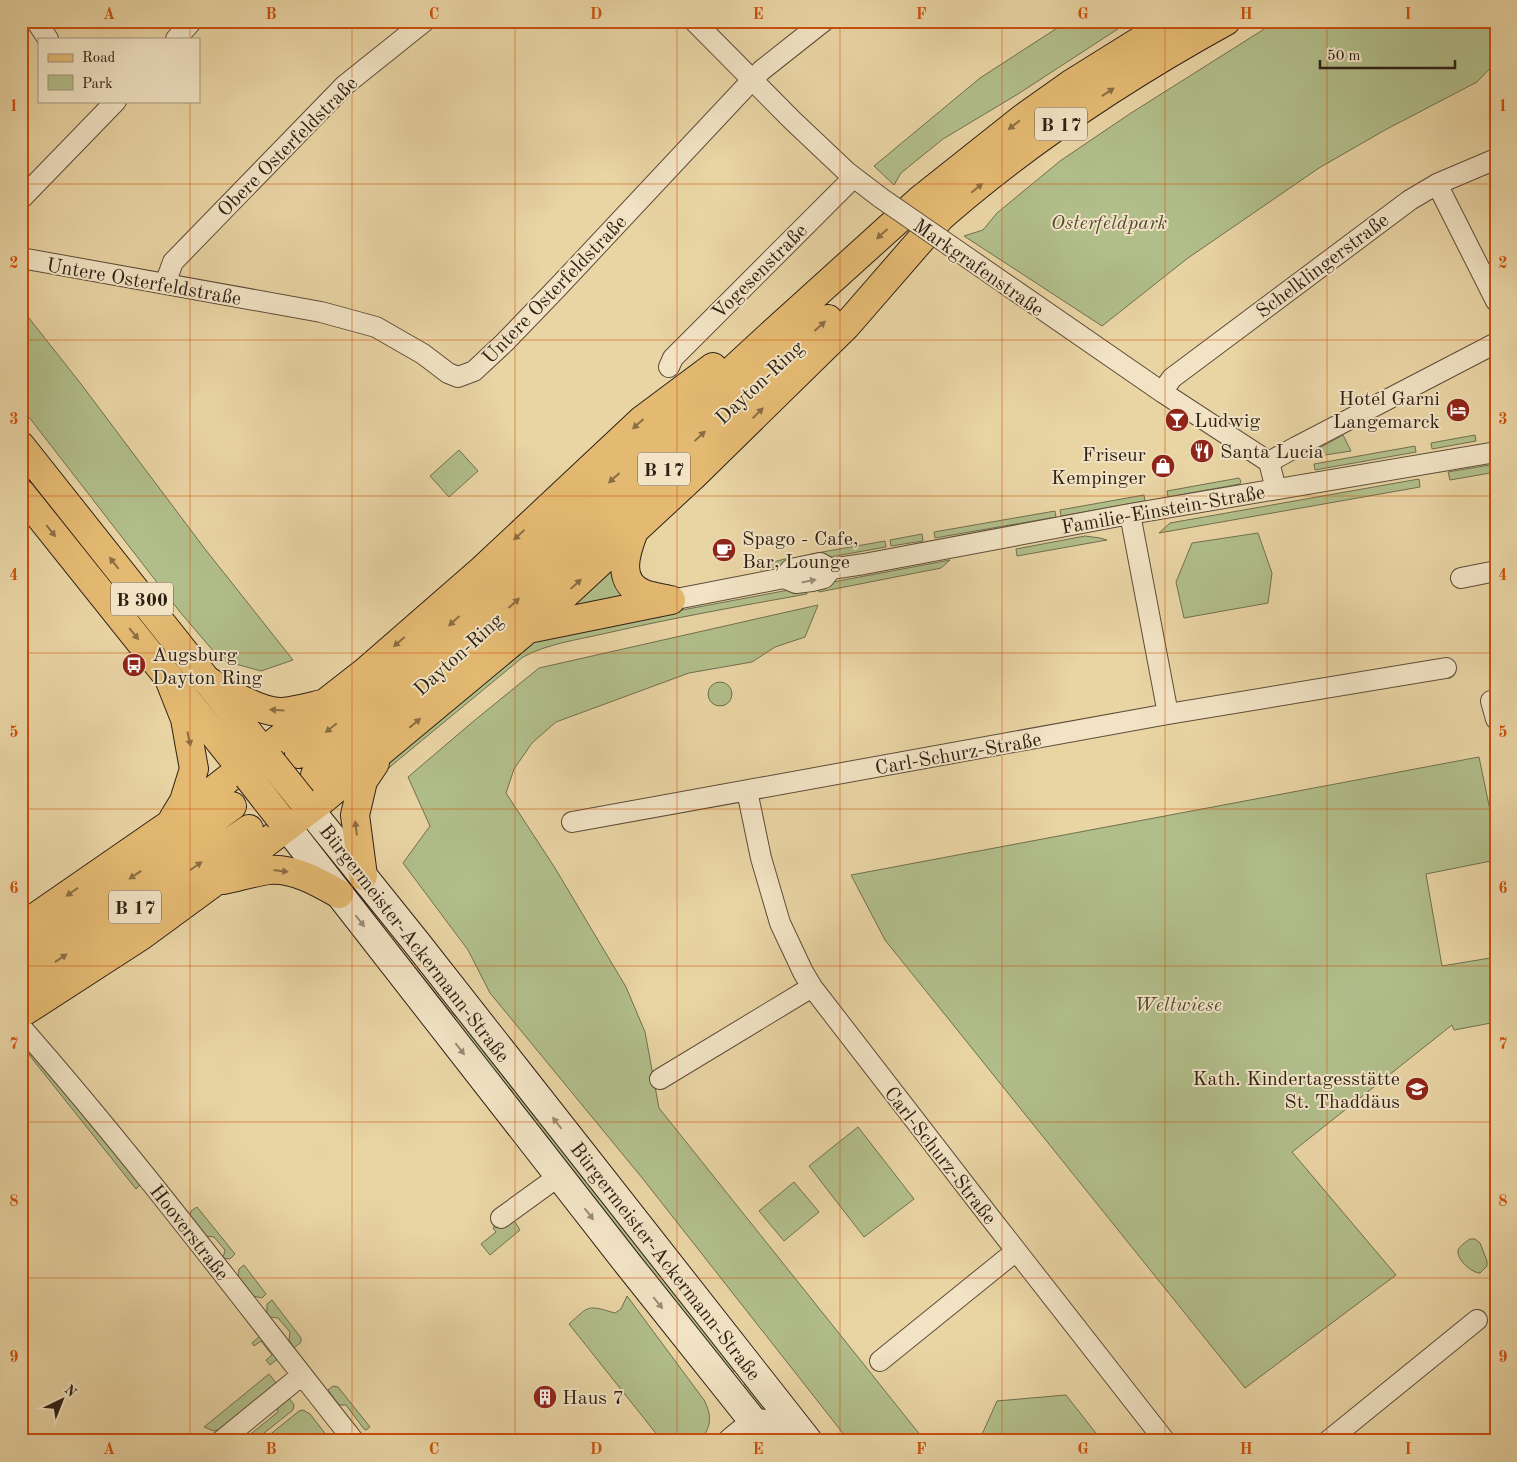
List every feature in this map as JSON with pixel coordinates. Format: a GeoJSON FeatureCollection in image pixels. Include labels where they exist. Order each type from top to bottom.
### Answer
{"type":"FeatureCollection","features":[{"type":"Feature","properties":{"kind":"main road","name":"Dayton-Ring"},"geometry":{"type":"LineString","coordinates":[[299,754],[386,682],[922,199],[1023,118],[1079,79],[1172,21]]}},
{"type":"Feature","properties":{"kind":"main road","name":"Dayton-Ring"},"geometry":{"type":"LineString","coordinates":[[316,775],[394,711],[677,458],[939,219],[1038,140],[1085,107],[1166,55],[1226,21]]}},
{"type":"Feature","properties":{"kind":"main road"},"geometry":{"type":"LineString","coordinates":[[25,1015],[216,882],[284,822],[386,748],[528,630],[693,476],[846,326],[939,219]]}},
{"type":"Feature","properties":{"kind":"main road"},"geometry":{"type":"LineString","coordinates":[[170,824],[267,756],[483,569],[642,420],[844,268]]}},
{"type":"Feature","properties":{"kind":"main road","name":"Bürgermeister-Ackermann-Straße"},"geometry":{"type":"LineString","coordinates":[[21,446],[808,1441]]}},
{"type":"Feature","properties":{"kind":"main road","name":"Bürgermeister-Ackermann-Straße"},"geometry":{"type":"LineString","coordinates":[[21,493],[245,772],[559,1176],[761,1431]]}},
{"type":"Feature","properties":{"kind":"main road"},"geometry":{"type":"LineString","coordinates":[[634,530],[625,555],[625,572],[628,578],[633,586],[646,595],[671,600]]}},
{"type":"Feature","properties":{"kind":"main road"},"geometry":{"type":"LineString","coordinates":[[528,630],[671,600]]}},
{"type":"Feature","properties":{"kind":"main road","name":"B 300"},"geometry":{"type":"LineString","coordinates":[[21,926],[170,824],[184,801],[194,769],[184,720],[168,676]]}},
{"type":"Feature","properties":{"kind":"main road"},"geometry":{"type":"LineString","coordinates":[[206,680],[239,699],[269,710],[282,712],[325,704]]}},
{"type":"Feature","properties":{"kind":"main road"},"geometry":{"type":"LineString","coordinates":[[363,876],[355,816],[363,781],[386,748]]}},
{"type":"Feature","properties":{"kind":"main road","name":"B 17"},"geometry":{"type":"LineString","coordinates":[[21,952],[172,850],[232,806]]}},
{"type":"Feature","properties":{"kind":"main road","name":"B 17"},"geometry":{"type":"LineString","coordinates":[[25,1015],[249,828]]}},
{"type":"Feature","properties":{"kind":"main road"},"geometry":{"type":"LineString","coordinates":[[216,882],[269,870],[283,870],[314,880],[339,894]]}},
{"type":"Feature","properties":{"kind":"street"},"geometry":{"type":"LineString","coordinates":[[36,21],[47,38]]}},
{"type":"Feature","properties":{"kind":"street"},"geometry":{"type":"LineString","coordinates":[[177,38],[192,21]]}},
{"type":"Feature","properties":{"kind":"street","name":"Obere Osterfeldstraße"},"geometry":{"type":"LineString","coordinates":[[165,284],[173,262],[346,85],[425,21]]}},
{"type":"Feature","properties":{"kind":"street","name":"Markgrafenstraße"},"geometry":{"type":"LineString","coordinates":[[694,21],[853,178],[1162,392],[1269,462]]}},
{"type":"Feature","properties":{"kind":"street","name":"Untere Osterfeldstraße"},"geometry":{"type":"LineString","coordinates":[[21,258],[321,312],[376,327],[400,339],[448,373],[458,377],[474,371],[532,315],[762,70],[824,21]]}},
{"type":"Feature","properties":{"kind":"street"},"geometry":{"type":"LineString","coordinates":[[21,199],[110,103]]}},
{"type":"Feature","properties":{"kind":"street","name":"Schelklingerstraße"},"geometry":{"type":"LineString","coordinates":[[1162,392],[1172,378],[1400,207],[1437,184],[1496,159]]}},
{"type":"Feature","properties":{"kind":"street","name":"Vogesenstraße"},"geometry":{"type":"LineString","coordinates":[[669,367],[673,358],[853,178]]}},
{"type":"Feature","properties":{"kind":"street"},"geometry":{"type":"LineString","coordinates":[[1437,184],[1496,301]]}},
{"type":"Feature","properties":{"kind":"street"},"geometry":{"type":"LineString","coordinates":[[1276,489],[1269,462],[1496,343]]}},
{"type":"Feature","properties":{"kind":"street","name":"Familie-Einstein-Straße"},"geometry":{"type":"LineString","coordinates":[[671,600],[784,578],[796,583],[812,581],[824,578],[831,569],[978,544],[1130,514],[1496,452]]}},
{"type":"Feature","properties":{"kind":"street"},"geometry":{"type":"LineString","coordinates":[[1130,514],[1168,714]]}},
{"type":"Feature","properties":{"kind":"street"},"geometry":{"type":"LineString","coordinates":[[1461,578],[1496,571]]}},
{"type":"Feature","properties":{"kind":"street","name":"Carl-Schurz-Straße"},"geometry":{"type":"LineString","coordinates":[[572,822],[1168,714],[1446,668]]}},
{"type":"Feature","properties":{"kind":"street","name":"Carl-Schurz-Straße"},"geometry":{"type":"LineString","coordinates":[[747,791],[761,858],[780,923],[803,972],[812,986],[1016,1251],[1166,1441]]}},
{"type":"Feature","properties":{"kind":"street"},"geometry":{"type":"LineString","coordinates":[[660,1079],[812,986]]}},
{"type":"Feature","properties":{"kind":"street","name":"Hooverstraße"},"geometry":{"type":"LineString","coordinates":[[25,1015],[92,1110],[144,1173],[354,1441]]}},
{"type":"Feature","properties":{"kind":"street"},"geometry":{"type":"LineString","coordinates":[[501,1218],[559,1176]]}},
{"type":"Feature","properties":{"kind":"street"},"geometry":{"type":"LineString","coordinates":[[880,1361],[1016,1251]]}},
{"type":"Feature","properties":{"kind":"street"},"geometry":{"type":"LineString","coordinates":[[1328,1441],[1477,1320]]}},
{"type":"Feature","properties":{"kind":"street"},"geometry":{"type":"LineString","coordinates":[[221,1441],[302,1375]]}},
{"type":"Feature","properties":{"kind":"street"},"geometry":{"type":"LineString","coordinates":[[728,1441],[761,1431],[770,1420],[781,1428],[792,1441]]}},
{"type":"Feature","properties":{"kind":"green space"},"geometry":{"type":"Polygon","coordinates":[[[1068,21],[1130,21],[1018,94],[943,139],[901,173],[894,185],[874,166],[980,78],[1068,21]]]}},
{"type":"Feature","properties":{"kind":"green space","name":"Osterfeldpark"},"geometry":{"type":"Polygon","coordinates":[[[1277,21],[1496,21],[1496,62],[1477,82],[1385,130],[1319,168],[1188,258],[1102,326],[964,236],[983,230],[997,213],[1060,161],[1131,113],[1277,21]]]}},
{"type":"Feature","properties":{"kind":"green space"},"geometry":{"type":"Polygon","coordinates":[[[21,308],[81,384],[205,549],[293,660],[261,671],[221,660],[180,612],[21,407],[21,308]]]}},
{"type":"Feature","properties":{"kind":"green space"},"geometry":{"type":"Polygon","coordinates":[[[1343,435],[1351,451],[1312,457],[1310,453],[1343,435]]]}},
{"type":"Feature","properties":{"kind":"green space"},"geometry":{"type":"Polygon","coordinates":[[[1475,435],[1476,441],[1432,449],[1431,443],[1475,435]]]}},
{"type":"Feature","properties":{"kind":"green space"},"geometry":{"type":"Polygon","coordinates":[[[1415,446],[1416,452],[1315,470],[1314,464],[1415,446]]]}},
{"type":"Feature","properties":{"kind":"green space"},"geometry":{"type":"Polygon","coordinates":[[[459,450],[478,471],[449,497],[430,476],[459,450]]]}},
{"type":"Feature","properties":{"kind":"green space"},"geometry":{"type":"Polygon","coordinates":[[[1496,464],[1496,472],[1450,480],[1448,472],[1496,464]]]}},
{"type":"Feature","properties":{"kind":"green space"},"geometry":{"type":"Polygon","coordinates":[[[1239,478],[1240,484],[1168,497],[1167,491],[1239,478]]]}},
{"type":"Feature","properties":{"kind":"green space"},"geometry":{"type":"Polygon","coordinates":[[[1419,479],[1420,487],[1159,533],[1170,523],[1419,479]]]}},
{"type":"Feature","properties":{"kind":"green space"},"geometry":{"type":"Polygon","coordinates":[[[1144,495],[1145,501],[1061,516],[1060,510],[1144,495]]]}},
{"type":"Feature","properties":{"kind":"green space"},"geometry":{"type":"Polygon","coordinates":[[[1055,511],[1056,517],[935,538],[934,532],[1055,511]]]}},
{"type":"Feature","properties":{"kind":"green space"},"geometry":{"type":"Polygon","coordinates":[[[1258,533],[1272,573],[1268,603],[1184,618],[1176,582],[1192,543],[1258,533]]]}},
{"type":"Feature","properties":{"kind":"green space"},"geometry":{"type":"Polygon","coordinates":[[[922,534],[923,541],[891,546],[890,540],[922,534]]]}},
{"type":"Feature","properties":{"kind":"green space"},"geometry":{"type":"Polygon","coordinates":[[[1085,536],[1107,540],[1017,556],[1016,549],[1085,536]]]}},
{"type":"Feature","properties":{"kind":"green space"},"geometry":{"type":"Polygon","coordinates":[[[885,541],[886,547],[813,560],[810,557],[811,554],[885,541]]]}},
{"type":"Feature","properties":{"kind":"green space"},"geometry":{"type":"Polygon","coordinates":[[[789,558],[799,562],[760,570],[761,565],[789,558]]]}},
{"type":"Feature","properties":{"kind":"green space"},"geometry":{"type":"Polygon","coordinates":[[[950,560],[941,568],[819,592],[817,585],[950,560]]]}},
{"type":"Feature","properties":{"kind":"green space"},"geometry":{"type":"Polygon","coordinates":[[[611,563],[631,595],[557,612],[611,563]]]}},
{"type":"Feature","properties":{"kind":"green space"},"geometry":{"type":"Polygon","coordinates":[[[805,587],[807,594],[707,612],[564,642],[533,652],[523,657],[382,775],[379,768],[506,660],[539,638],[805,587]]]}},
{"type":"Feature","properties":{"kind":"green space"},"geometry":{"type":"Polygon","coordinates":[[[818,605],[805,637],[775,647],[752,662],[689,673],[556,722],[532,743],[514,769],[506,793],[555,868],[626,987],[645,1032],[659,1108],[925,1441],[849,1441],[643,1179],[490,993],[468,950],[403,863],[430,826],[408,777],[539,668],[818,605]]]}},
{"type":"Feature","properties":{"kind":"green space"},"geometry":{"type":"Polygon","coordinates":[[[720,682],[729,685],[732,694],[729,703],[720,706],[711,703],[708,694],[711,685],[720,682]]]}},
{"type":"Feature","properties":{"kind":"green space","name":"Weltwiese"},"geometry":{"type":"Polygon","coordinates":[[[1479,757],[1496,839],[1496,860],[1426,874],[1442,966],[1496,957],[1496,1022],[1454,1030],[1452,1025],[1292,1152],[1396,1275],[1245,1388],[885,940],[851,875],[1479,757]]]}},
{"type":"Feature","properties":{"kind":"green space"},"geometry":{"type":"Polygon","coordinates":[[[316,843],[450,1011],[468,1029],[738,1368],[730,1374],[316,843]]]}},
{"type":"Feature","properties":{"kind":"green space"},"geometry":{"type":"Polygon","coordinates":[[[21,1043],[141,1184],[136,1189],[26,1051],[21,1054],[21,1043]]]}},
{"type":"Feature","properties":{"kind":"green space"},"geometry":{"type":"Polygon","coordinates":[[[858,1127],[914,1199],[864,1237],[809,1166],[858,1127]]]}},
{"type":"Feature","properties":{"kind":"green space"},"geometry":{"type":"Polygon","coordinates":[[[794,1182],[819,1212],[784,1241],[759,1211],[794,1182]]]}},
{"type":"Feature","properties":{"kind":"green space"},"geometry":{"type":"Polygon","coordinates":[[[197,1207],[235,1254],[230,1259],[223,1258],[225,1250],[214,1237],[206,1236],[190,1216],[191,1211],[197,1207]]]}},
{"type":"Feature","properties":{"kind":"green space"},"geometry":{"type":"Polygon","coordinates":[[[510,1214],[520,1230],[490,1255],[481,1244],[496,1232],[493,1228],[510,1214]]]}},
{"type":"Feature","properties":{"kind":"green space"},"geometry":{"type":"Polygon","coordinates":[[[1470,1239],[1475,1239],[1480,1243],[1487,1261],[1487,1266],[1480,1273],[1473,1271],[1458,1255],[1460,1247],[1470,1239]]]}},
{"type":"Feature","properties":{"kind":"green space"},"geometry":{"type":"Polygon","coordinates":[[[244,1265],[266,1294],[262,1298],[253,1296],[238,1278],[239,1269],[244,1265]]]}},
{"type":"Feature","properties":{"kind":"green space"},"geometry":{"type":"Polygon","coordinates":[[[627,1296],[704,1400],[709,1421],[706,1431],[699,1441],[662,1441],[569,1324],[589,1308],[615,1313],[621,1309],[627,1296]]]}},
{"type":"Feature","properties":{"kind":"green space"},"geometry":{"type":"Polygon","coordinates":[[[272,1300],[301,1338],[301,1342],[294,1348],[289,1340],[290,1332],[278,1318],[270,1317],[267,1313],[267,1304],[272,1300]]]}},
{"type":"Feature","properties":{"kind":"green space"},"geometry":{"type":"Polygon","coordinates":[[[262,1334],[280,1357],[270,1365],[266,1360],[272,1355],[261,1341],[254,1346],[252,1343],[262,1334]]]}},
{"type":"Feature","properties":{"kind":"green space"},"geometry":{"type":"Polygon","coordinates":[[[269,1374],[277,1384],[222,1429],[214,1431],[204,1427],[269,1374]]]}},
{"type":"Feature","properties":{"kind":"green space"},"geometry":{"type":"Polygon","coordinates":[[[748,1381],[768,1410],[758,1410],[741,1388],[748,1381]]]}},
{"type":"Feature","properties":{"kind":"green space"},"geometry":{"type":"Polygon","coordinates":[[[333,1386],[338,1387],[370,1427],[366,1430],[364,1429],[346,1405],[339,1405],[328,1390],[333,1386]]]}},
{"type":"Feature","properties":{"kind":"green space"},"geometry":{"type":"Polygon","coordinates":[[[1066,1395],[1102,1441],[979,1441],[997,1401],[1066,1395]]]}},
{"type":"Feature","properties":{"kind":"green space"},"geometry":{"type":"Polygon","coordinates":[[[288,1397],[294,1405],[293,1410],[254,1441],[242,1441],[278,1412],[277,1405],[288,1397]]]}},
{"type":"Feature","properties":{"kind":"green space"},"geometry":{"type":"Polygon","coordinates":[[[303,1410],[310,1414],[331,1441],[295,1441],[290,1435],[283,1441],[270,1441],[267,1437],[299,1411],[303,1410]]]}},
{"type":"Feature","properties":{"kind":"place","name":"Hotel Garni Langemarck"},"geometry":{"type":"Point","coordinates":[1458,410]}},
{"type":"Feature","properties":{"kind":"place","name":"Ludwig"},"geometry":{"type":"Point","coordinates":[1177,420]}},
{"type":"Feature","properties":{"kind":"place","name":"Santa Lucia"},"geometry":{"type":"Point","coordinates":[1202,451]}},
{"type":"Feature","properties":{"kind":"place","name":"Friseur Kempinger"},"geometry":{"type":"Point","coordinates":[1163,466]}},
{"type":"Feature","properties":{"kind":"place","name":"Spago - Cafe, Bar, Lounge"},"geometry":{"type":"Point","coordinates":[724,550]}},
{"type":"Feature","properties":{"kind":"place","name":"Augsburg Dayton Ring"},"geometry":{"type":"Point","coordinates":[134,665]}},
{"type":"Feature","properties":{"kind":"place","name":"Kath. Kindertagesstätte St. Thaddäus"},"geometry":{"type":"Point","coordinates":[1417,1089]}},
{"type":"Feature","properties":{"kind":"place","name":"Haus 7"},"geometry":{"type":"Point","coordinates":[545,1397]}}]}
